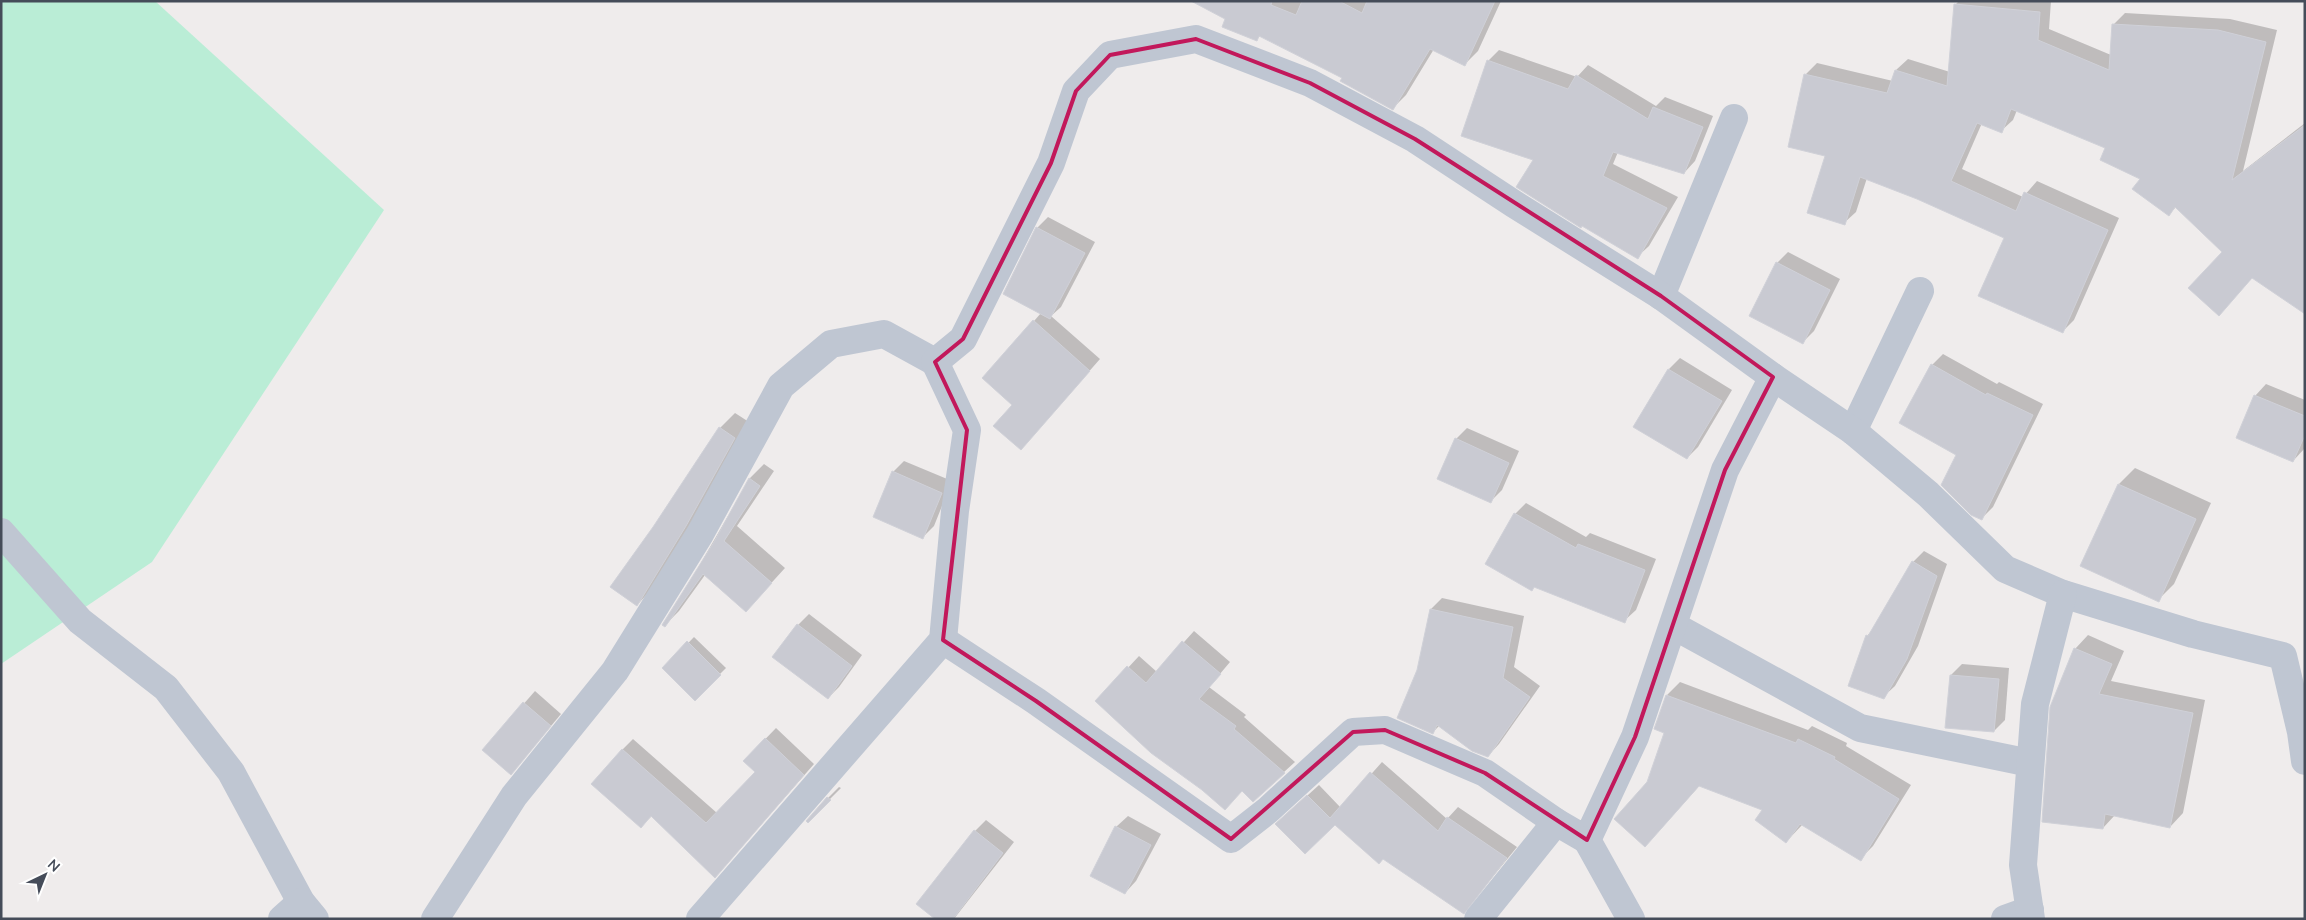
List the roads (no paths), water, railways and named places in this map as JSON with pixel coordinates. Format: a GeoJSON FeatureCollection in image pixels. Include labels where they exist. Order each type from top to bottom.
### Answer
{"type":"FeatureCollection","features":[{"type":"Feature","properties":{"kind":"street"},"geometry":{"type":"LineString","coordinates":[[935,362],[963,339],[1051,163],[1076,90],[1110,55],[1196,38],[1310,83],[1415,139],[1531,215],[1661,296],[1773,377],[1853,431],[1928,494],[2005,569],[2063,594],[2192,634],[2283,656],[2301,732],[2305,761]]}},
{"type":"Feature","properties":{"kind":"street"},"geometry":{"type":"LineString","coordinates":[[1661,296],[1734,118]]}},
{"type":"Feature","properties":{"kind":"street"},"geometry":{"type":"LineString","coordinates":[[1853,431],[1920,291]]}},
{"type":"Feature","properties":{"kind":"street"},"geometry":{"type":"LineString","coordinates":[[435,919],[514,796],[615,671],[700,534],[781,386],[831,344],[884,334],[935,362],[968,430],[956,511],[943,640],[700,919]]}},
{"type":"Feature","properties":{"kind":"street"},"geometry":{"type":"LineString","coordinates":[[1587,840],[1634,737],[1674,626],[1725,470],[1773,377]]}},
{"type":"Feature","properties":{"kind":"street"},"geometry":{"type":"LineString","coordinates":[[1,532],[80,621],[166,688],[231,772],[299,913]]}},
{"type":"Feature","properties":{"kind":"street"},"geometry":{"type":"LineString","coordinates":[[2004,919],[2031,914],[2023,864],[2034,704],[2063,594]]}},
{"type":"Feature","properties":{"kind":"street"},"geometry":{"type":"LineString","coordinates":[[1674,626],[1860,728],[2030,763]]}},
{"type":"Feature","properties":{"kind":"street"},"geometry":{"type":"LineString","coordinates":[[943,640],[1036,701],[1232,839],[1268,810],[1353,732],[1385,730],[1485,773],[1556,822],[1587,840],[1630,919]]}},
{"type":"Feature","properties":{"kind":"street"},"geometry":{"type":"LineString","coordinates":[[1478,919],[1556,822]]}}]}
